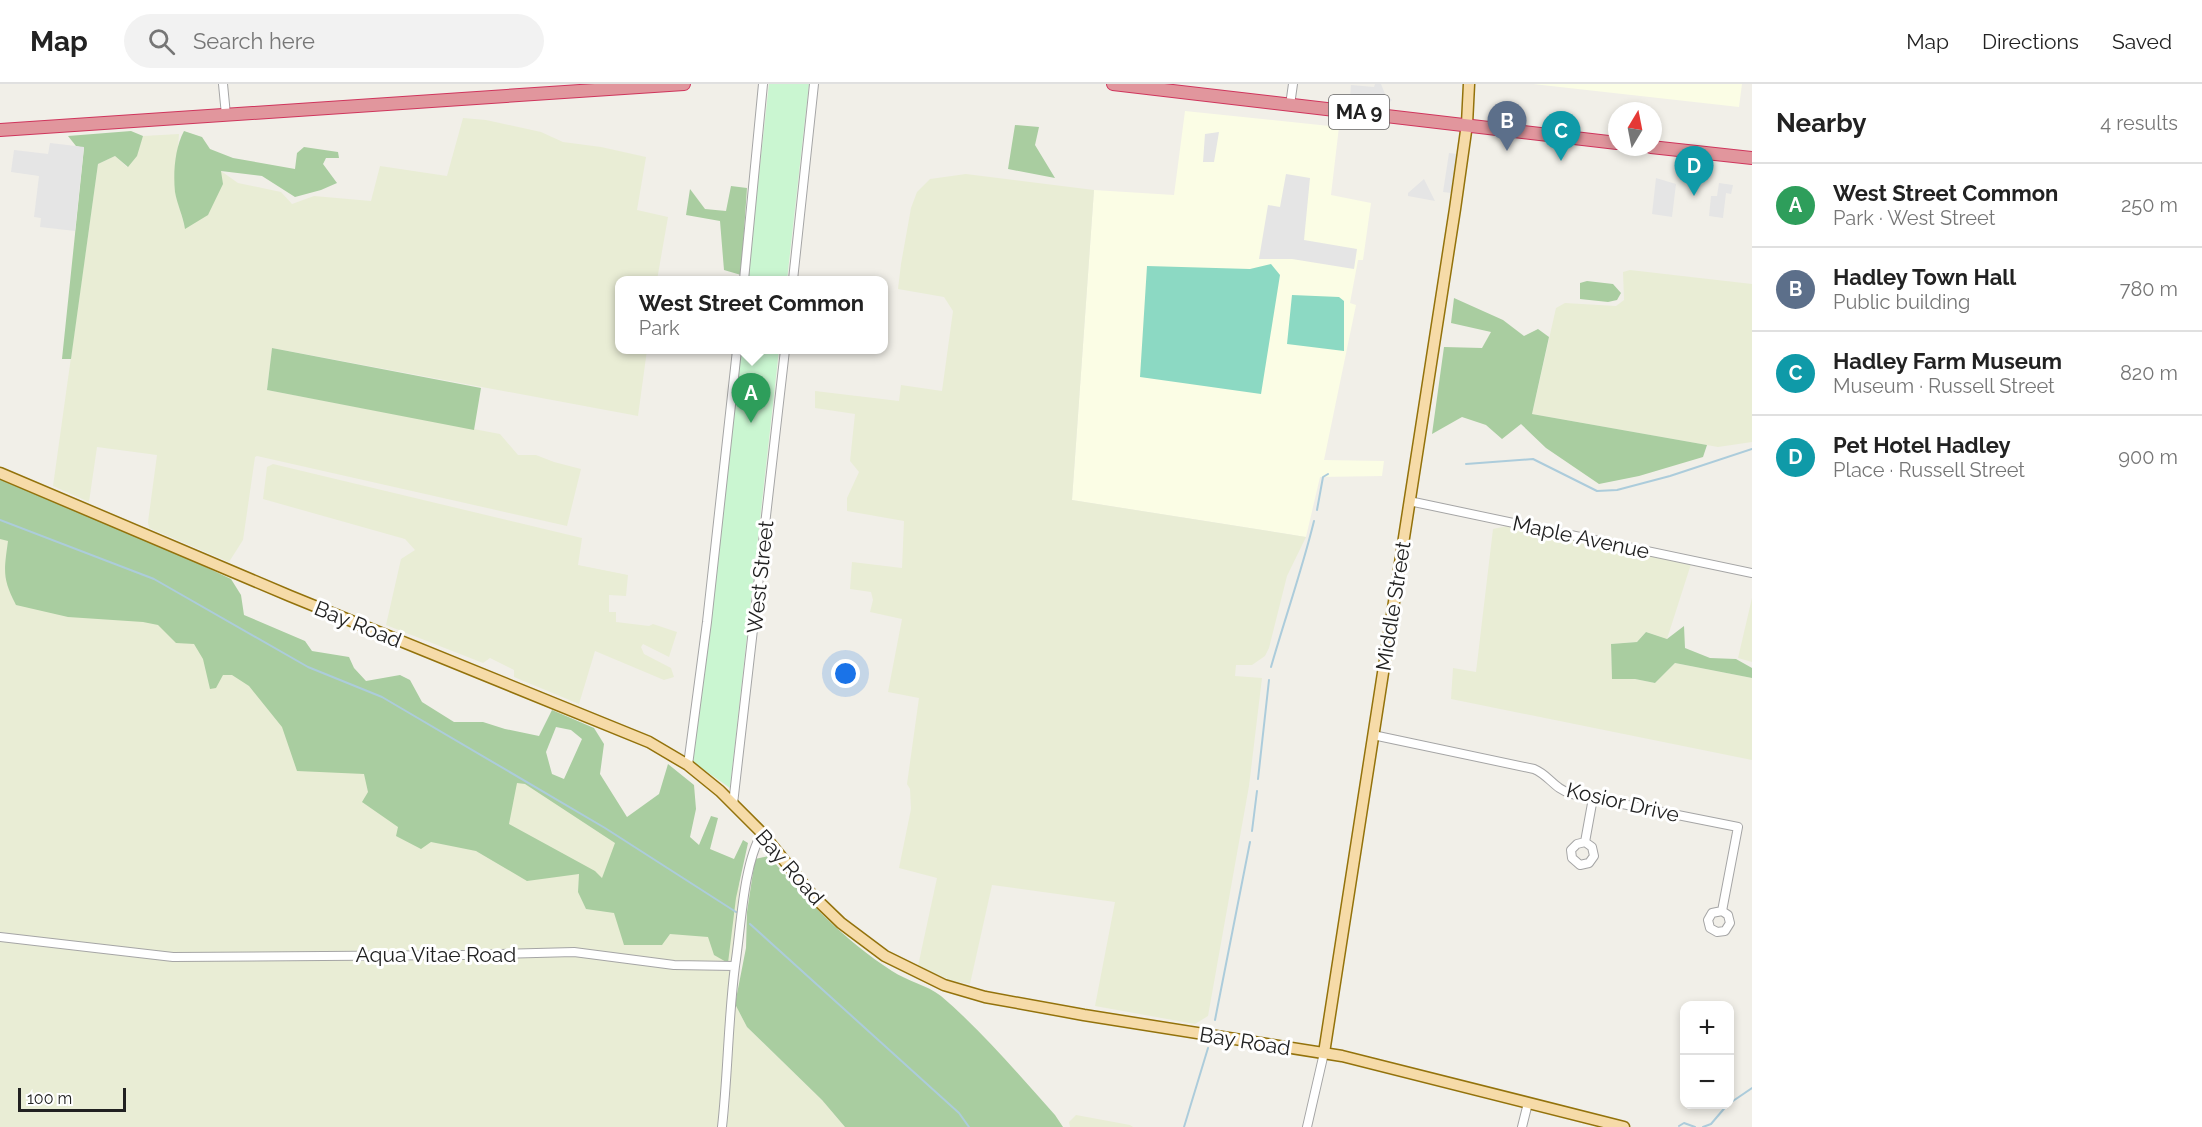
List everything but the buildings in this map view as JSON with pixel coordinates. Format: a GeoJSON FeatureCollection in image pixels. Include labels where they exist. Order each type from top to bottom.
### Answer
{"type":"FeatureCollection","features":[{"type":"Feature","properties":{"kind":"highway"},"geometry":{"type":"LineString","coordinates":[[0,130],[684,84]]}},
{"type":"Feature","properties":{"kind":"highway","name":"MA 9"},"geometry":{"type":"LineString","coordinates":[[1113,84],[1608,142]]}},
{"type":"Feature","properties":{"kind":"highway"},"geometry":{"type":"LineString","coordinates":[[1662,148],[1752,158]]}},
{"type":"Feature","properties":{"kind":"main road","name":"Middle Street"},"geometry":{"type":"LineString","coordinates":[[1323,1053],[1467,124],[1469,84]]}},
{"type":"Feature","properties":{"kind":"main road","name":"Bay Road"},"geometry":{"type":"LineString","coordinates":[[0,473],[290,596],[649,742],[708,780],[762,832],[813,896],[841,923],[885,956],[944,985],[985,997],[1076,1014],[1323,1053],[1623,1127]]}},
{"type":"Feature","properties":{"kind":"street"},"geometry":{"type":"LineString","coordinates":[[223,84],[226,115]]}},
{"type":"Feature","properties":{"kind":"street"},"geometry":{"type":"LineString","coordinates":[[744,276],[763,84]]}},
{"type":"Feature","properties":{"kind":"street"},"geometry":{"type":"LineString","coordinates":[[793,276],[814,84]]}},
{"type":"Feature","properties":{"kind":"street"},"geometry":{"type":"LineString","coordinates":[[1290,105],[1293,84]]}},
{"type":"Feature","properties":{"kind":"street"},"geometry":{"type":"LineString","coordinates":[[688,765],[707,622],[737,354]]}},
{"type":"Feature","properties":{"kind":"street","name":"West Street"},"geometry":{"type":"LineString","coordinates":[[733,804],[785,354]]}},
{"type":"Feature","properties":{"kind":"street","name":"Maple Avenue"},"geometry":{"type":"LineString","coordinates":[[1409,501],[1752,573]]}},
{"type":"Feature","properties":{"kind":"street","name":"Kosior Drive"},"geometry":{"type":"LineString","coordinates":[[1373,735],[1534,769],[1545,775],[1560,790],[1738,827],[1722,911]]}},
{"type":"Feature","properties":{"kind":"street"},"geometry":{"type":"LineString","coordinates":[[1585,842],[1593,798]]}},
{"type":"Feature","properties":{"kind":"street"},"geometry":{"type":"LineString","coordinates":[[722,1127],[735,966],[749,867],[754,845],[762,832]]}},
{"type":"Feature","properties":{"kind":"street","name":"Aqua Vitae Road"},"geometry":{"type":"LineString","coordinates":[[0,937],[173,957],[574,952],[674,965],[735,966]]}},
{"type":"Feature","properties":{"kind":"street","name":"Middle Street"},"geometry":{"type":"LineString","coordinates":[[1307,1127],[1323,1053]]}},
{"type":"Feature","properties":{"kind":"street"},"geometry":{"type":"LineString","coordinates":[[1522,1127],[1528,1103]]}},
{"type":"Feature","properties":{"kind":"shaded area"},"geometry":{"type":"Polygon","coordinates":[[[1375,84],[1381,84],[1385,94],[1392,100],[1390,102],[1350,98],[1351,85],[1374,87],[1375,84]]]}},
{"type":"Feature","properties":{"kind":"shaded area"},"geometry":{"type":"Polygon","coordinates":[[[1533,84],[1742,84],[1739,107],[1533,84]]]}},
{"type":"Feature","properties":{"kind":"shaded area"},"geometry":{"type":"Polygon","coordinates":[[[1185,111],[1339,127],[1331,195],[1371,203],[1363,260],[1358,260],[1350,303],[1356,305],[1324,460],[1384,461],[1382,476],[1320,477],[1306,537],[1072,500],[1094,190],[1174,195],[1185,111]]]}},
{"type":"Feature","properties":{"kind":"shaded area"},"geometry":{"type":"Polygon","coordinates":[[[463,118],[486,120],[541,132],[563,142],[601,147],[646,157],[637,210],[668,217],[658,276],[615,276],[615,354],[646,354],[638,416],[272,348],[267,390],[500,434],[518,455],[536,455],[581,469],[567,526],[257,456],[255,457],[243,540],[229,562],[149,528],[157,455],[97,447],[89,502],[53,486],[98,164],[115,156],[127,167],[136,156],[143,136],[179,134],[175,191],[185,228],[221,171],[238,183],[281,192],[292,204],[314,196],[371,201],[380,166],[447,176],[463,118]]]}},
{"type":"Feature","properties":{"kind":"shaded area"},"geometry":{"type":"Polygon","coordinates":[[[1219,132],[1214,162],[1203,162],[1205,134],[1219,132]]]}},
{"type":"Feature","properties":{"kind":"shaded area"},"geometry":{"type":"Polygon","coordinates":[[[50,143],[84,147],[75,231],[40,227],[41,218],[34,217],[39,176],[11,172],[14,150],[48,154],[50,143]]]}},
{"type":"Feature","properties":{"kind":"shaded area"},"geometry":{"type":"Polygon","coordinates":[[[1449,153],[1457,154],[1451,193],[1443,192],[1449,153]]]}},
{"type":"Feature","properties":{"kind":"shaded area"},"geometry":{"type":"Polygon","coordinates":[[[966,174],[1094,190],[1072,500],[1306,537],[1287,576],[1265,656],[1252,665],[1236,665],[1235,676],[1262,678],[1249,786],[1208,1016],[1195,1024],[1095,1006],[1115,902],[992,885],[970,984],[952,981],[918,966],[937,878],[899,868],[911,809],[910,789],[907,784],[919,698],[888,692],[902,619],[870,612],[873,600],[871,592],[850,589],[852,562],[902,568],[904,521],[847,511],[847,498],[859,472],[850,461],[855,414],[815,408],[815,391],[899,401],[901,385],[942,391],[953,311],[944,297],[898,289],[911,208],[917,192],[930,179],[966,174]]]}},
{"type":"Feature","properties":{"kind":"shaded area"},"geometry":{"type":"Polygon","coordinates":[[[1286,174],[1310,178],[1304,240],[1357,249],[1354,269],[1292,259],[1259,259],[1268,205],[1280,207],[1286,174]]]}},
{"type":"Feature","properties":{"kind":"shaded area"},"geometry":{"type":"Polygon","coordinates":[[[1656,178],[1676,184],[1672,217],[1652,214],[1656,178]]]}},
{"type":"Feature","properties":{"kind":"shaded area"},"geometry":{"type":"Polygon","coordinates":[[[1424,179],[1435,201],[1408,196],[1408,193],[1424,179]]]}},
{"type":"Feature","properties":{"kind":"shaded area"},"geometry":{"type":"Polygon","coordinates":[[[1719,183],[1733,185],[1731,194],[1726,193],[1723,218],[1709,216],[1711,196],[1717,196],[1719,183]]]}},
{"type":"Feature","properties":{"kind":"shaded area"},"geometry":{"type":"Polygon","coordinates":[[[1630,270],[1752,284],[1752,442],[1718,447],[1532,414],[1556,308],[1565,303],[1616,306],[1624,300],[1623,272],[1630,270]]]}},
{"type":"Feature","properties":{"kind":"shaded area"},"geometry":{"type":"Polygon","coordinates":[[[273,464],[582,538],[578,565],[628,575],[626,596],[609,595],[609,612],[616,612],[616,622],[649,626],[653,624],[677,632],[669,657],[643,644],[641,647],[644,654],[671,668],[674,677],[664,680],[595,651],[579,704],[514,677],[514,670],[490,658],[483,663],[386,625],[401,559],[415,550],[405,539],[263,499],[267,467],[273,464]]]}},
{"type":"Feature","properties":{"kind":"shaded area"},"geometry":{"type":"Polygon","coordinates":[[[0,520],[740,884],[731,963],[672,960],[575,949],[189,957],[0,932],[0,520]]]}},
{"type":"Feature","properties":{"kind":"shaded area"},"geometry":{"type":"Polygon","coordinates":[[[1507,526],[1691,564],[1667,639],[1646,632],[1637,642],[1611,644],[1612,679],[1635,679],[1655,683],[1675,663],[1752,678],[1752,760],[1451,699],[1453,668],[1476,672],[1493,529],[1507,526]]]}},
{"type":"Feature","properties":{"kind":"shaded area"},"geometry":{"type":"Polygon","coordinates":[[[1752,598],[1752,662],[1738,658],[1752,598]]]}},
{"type":"Feature","properties":{"kind":"shaded area"},"geometry":{"type":"Polygon","coordinates":[[[0,940],[179,961],[573,955],[676,968],[730,971],[719,1127],[0,1127],[0,940]]]}},
{"type":"Feature","properties":{"kind":"shaded area"},"geometry":{"type":"Polygon","coordinates":[[[735,1004],[747,1027],[822,1100],[845,1127],[726,1127],[735,1004]]]}},
{"type":"Feature","properties":{"kind":"shaded area"},"geometry":{"type":"Polygon","coordinates":[[[1076,1115],[1133,1127],[1070,1127],[1069,1122],[1076,1115]]]}},
{"type":"Feature","properties":{"kind":"green space"},"geometry":{"type":"Polygon","coordinates":[[[769,84],[809,84],[787,276],[747,276],[769,84]]]}},
{"type":"Feature","properties":{"kind":"green space"},"geometry":{"type":"Polygon","coordinates":[[[1015,125],[1039,127],[1035,145],[1055,178],[1008,169],[1015,125]]]}},
{"type":"Feature","properties":{"kind":"green space"},"geometry":{"type":"Polygon","coordinates":[[[131,131],[143,136],[137,156],[128,167],[115,156],[98,164],[71,359],[62,359],[84,148],[76,146],[68,136],[131,131]]]}},
{"type":"Feature","properties":{"kind":"green space"},"geometry":{"type":"Polygon","coordinates":[[[184,131],[202,137],[210,149],[233,158],[295,169],[297,153],[304,147],[338,152],[339,158],[326,158],[323,164],[337,183],[295,197],[262,176],[221,171],[223,184],[208,215],[185,229],[175,192],[174,176],[175,160],[184,131]]]}},
{"type":"Feature","properties":{"kind":"green space"},"geometry":{"type":"Polygon","coordinates":[[[731,186],[747,188],[741,275],[724,270],[720,221],[686,215],[690,189],[705,209],[726,211],[731,186]]]}},
{"type":"Feature","properties":{"kind":"green space"},"geometry":{"type":"Polygon","coordinates":[[[1271,264],[1280,275],[1261,394],[1140,377],[1147,266],[1250,269],[1271,264]]]}},
{"type":"Feature","properties":{"kind":"green space"},"geometry":{"type":"Polygon","coordinates":[[[1587,281],[1613,284],[1621,293],[1617,300],[1608,302],[1580,299],[1580,283],[1587,281]]]}},
{"type":"Feature","properties":{"kind":"green space"},"geometry":{"type":"Polygon","coordinates":[[[1292,295],[1339,297],[1344,301],[1344,351],[1287,344],[1292,295]]]}},
{"type":"Feature","properties":{"kind":"green space"},"geometry":{"type":"Polygon","coordinates":[[[1454,298],[1503,320],[1524,336],[1538,329],[1549,337],[1532,414],[1707,445],[1703,457],[1639,476],[1599,484],[1546,448],[1521,424],[1502,439],[1486,425],[1462,417],[1432,434],[1444,347],[1482,348],[1491,332],[1451,323],[1454,298]]]}},
{"type":"Feature","properties":{"kind":"green space"},"geometry":{"type":"Polygon","coordinates":[[[272,348],[481,388],[474,430],[267,390],[272,348]]]}},
{"type":"Feature","properties":{"kind":"green space"},"geometry":{"type":"Polygon","coordinates":[[[739,354],[779,354],[730,788],[693,762],[739,354]]]}},
{"type":"Feature","properties":{"kind":"green space"},"geometry":{"type":"Polygon","coordinates":[[[0,479],[157,544],[231,579],[241,595],[244,615],[305,641],[312,651],[349,657],[354,668],[366,681],[400,675],[410,680],[422,702],[454,722],[483,722],[539,736],[552,710],[594,728],[604,744],[600,774],[627,817],[659,794],[668,764],[694,785],[696,809],[690,837],[699,845],[711,816],[718,818],[710,849],[734,859],[743,840],[748,843],[736,898],[728,963],[714,955],[708,937],[670,934],[662,945],[624,945],[614,913],[586,909],[578,892],[579,874],[527,881],[476,851],[431,842],[421,849],[396,836],[398,827],[362,802],[368,792],[364,774],[297,771],[282,727],[249,686],[232,675],[223,675],[216,688],[210,689],[203,659],[194,644],[176,643],[158,625],[68,617],[16,605],[8,588],[5,574],[8,541],[0,539],[0,479]],[[556,727],[546,752],[552,774],[564,779],[582,739],[571,730],[556,727]],[[517,783],[509,824],[595,871],[602,878],[615,843],[525,784],[517,783]]]}},
{"type":"Feature","properties":{"kind":"green space"},"geometry":{"type":"Polygon","coordinates":[[[1684,626],[1685,648],[1710,658],[1736,659],[1752,668],[1752,678],[1675,663],[1655,683],[1635,679],[1612,679],[1611,644],[1637,642],[1646,632],[1667,639],[1684,626]]]}},
{"type":"Feature","properties":{"kind":"green space"},"geometry":{"type":"Polygon","coordinates":[[[769,856],[811,903],[858,946],[898,974],[941,996],[1014,1069],[1063,1127],[845,1127],[822,1100],[747,1027],[735,1004],[746,948],[747,912],[755,859],[769,856]]]}},
{"type":"Feature","properties":{"kind":"waterway"},"geometry":{"type":"LineString","coordinates":[[1466,464],[1533,459],[1597,491],[1617,490],[1670,476],[1752,449]]}},
{"type":"Feature","properties":{"kind":"waterway"},"geometry":{"type":"LineString","coordinates":[[1317,510],[1323,477],[1328,474]]}},
{"type":"Feature","properties":{"kind":"waterway"},"geometry":{"type":"LineString","coordinates":[[0,520],[154,579],[308,667],[382,697],[605,828],[736,912]]}},
{"type":"Feature","properties":{"kind":"waterway"},"geometry":{"type":"LineString","coordinates":[[1271,667],[1314,521]]}},
{"type":"Feature","properties":{"kind":"waterway"},"geometry":{"type":"LineString","coordinates":[[1258,779],[1269,680]]}},
{"type":"Feature","properties":{"kind":"waterway"},"geometry":{"type":"LineString","coordinates":[[1252,831],[1257,791]]}},
{"type":"Feature","properties":{"kind":"waterway"},"geometry":{"type":"LineString","coordinates":[[1215,1020],[1250,842]]}},
{"type":"Feature","properties":{"kind":"waterway"},"geometry":{"type":"LineString","coordinates":[[750,924],[959,1113],[969,1127]]}},
{"type":"Feature","properties":{"kind":"waterway"},"geometry":{"type":"LineString","coordinates":[[1184,1127],[1208,1048]]}},
{"type":"Feature","properties":{"kind":"waterway"},"geometry":{"type":"LineString","coordinates":[[1734,1100],[1752,1088]]}},
{"type":"Feature","properties":{"kind":"waterway"},"geometry":{"type":"LineString","coordinates":[[1703,1127],[1711,1124],[1724,1109]]}},
{"type":"Feature","properties":{"kind":"waterway"},"geometry":{"type":"LineString","coordinates":[[1679,1126],[1684,1123],[1695,1127]]}},
{"type":"Feature","properties":{"kind":"place","name":"Hadley Town Hall"},"geometry":{"type":"Point","coordinates":[1507,151]}},
{"type":"Feature","properties":{"kind":"place","name":"Hadley Farm Museum"},"geometry":{"type":"Point","coordinates":[1561,161]}},
{"type":"Feature","properties":{"kind":"place","name":"Pet Hotel Hadley"},"geometry":{"type":"Point","coordinates":[1694,196]}},
{"type":"Feature","properties":{"kind":"place","name":"West Street Common"},"geometry":{"type":"Point","coordinates":[751,423]}}]}
